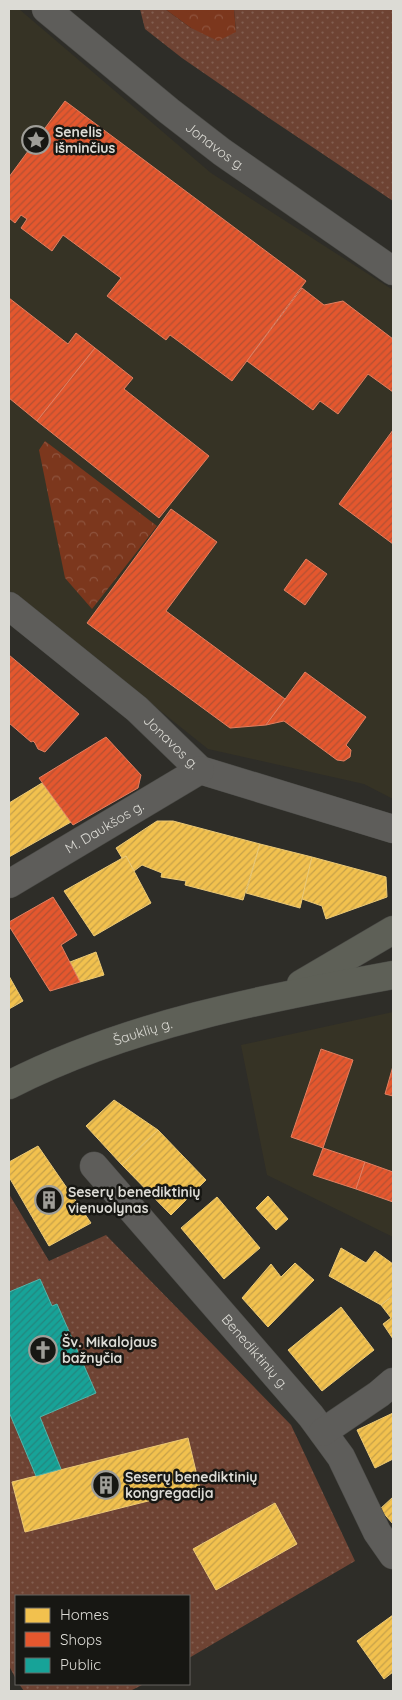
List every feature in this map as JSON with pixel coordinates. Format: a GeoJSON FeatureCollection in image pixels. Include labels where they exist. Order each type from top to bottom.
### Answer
{"type":"FeatureCollection","features":[{"type":"Feature","properties":{"kind":"main road","name":"Šauklių g."},"geometry":{"type":"LineString","coordinates":[[282,995],[362,950],[393,930]]}},
{"type":"Feature","properties":{"kind":"main road","name":"Šauklių g."},"geometry":{"type":"LineString","coordinates":[[9,1085],[40,1069],[107,1042],[282,995],[393,975]]}},
{"type":"Feature","properties":{"kind":"street","name":"Jonavos g."},"geometry":{"type":"LineString","coordinates":[[46,9],[169,111],[222,152],[393,271]]}},
{"type":"Feature","properties":{"kind":"street","name":"Jonavos g."},"geometry":{"type":"LineString","coordinates":[[9,606],[137,709],[200,770],[393,829]]}},
{"type":"Feature","properties":{"kind":"street","name":"M. Daukšos g."},"geometry":{"type":"LineString","coordinates":[[9,884],[200,770]]}},
{"type":"Feature","properties":{"kind":"street","name":"Benediktinių g."},"geometry":{"type":"LineString","coordinates":[[94,1166],[311,1416],[342,1457],[377,1532],[393,1554]]}},
{"type":"Feature","properties":{"kind":"street"},"geometry":{"type":"LineString","coordinates":[[323,1432],[379,1394],[393,1382]]}},
{"type":"Feature","properties":{"kind":"shaded area"},"geometry":{"type":"Polygon","coordinates":[[[9,9],[19,9],[211,173],[393,290],[393,799],[364,784],[208,749],[9,590],[9,9]]]}},
{"type":"Feature","properties":{"kind":"shaded area"},"geometry":{"type":"Polygon","coordinates":[[[140,9],[165,9],[191,28],[236,32],[234,9],[393,9],[393,201],[182,58],[145,29],[140,9]]]}},
{"type":"Feature","properties":{"kind":"shaded area"},"geometry":{"type":"Polygon","coordinates":[[[393,1012],[393,1237],[267,1175],[241,1045],[393,1012]]]}},
{"type":"Feature","properties":{"kind":"shaded area"},"geometry":{"type":"Polygon","coordinates":[[[9,1194],[49,1261],[106,1235],[291,1425],[355,1561],[190,1657],[190,1595],[15,1595],[15,1677],[9,1666],[9,1194]]]}},
{"type":"Feature","properties":{"kind":"shaded area"},"geometry":{"type":"Polygon","coordinates":[[[20,1685],[142,1685],[130,1691],[24,1691],[20,1685]]]}},
{"type":"Feature","properties":{"kind":"green space"},"geometry":{"type":"Polygon","coordinates":[[[165,9],[234,9],[236,32],[218,41],[191,28],[165,9]]]}},
{"type":"Feature","properties":{"kind":"green space"},"geometry":{"type":"Polygon","coordinates":[[[45,441],[157,526],[92,609],[65,578],[39,450],[45,441]]]}},
{"type":"Feature","properties":{"kind":"building: Homes"},"geometry":{"type":"Polygon","coordinates":[[[42,783],[71,822],[9,857],[9,803],[42,783]]]}},
{"type":"Feature","properties":{"kind":"building: Homes"},"geometry":{"type":"Polygon","coordinates":[[[157,821],[173,821],[260,844],[243,900],[185,885],[186,881],[161,877],[162,873],[142,865],[134,871],[126,856],[122,858],[116,848],[157,821]]]}},
{"type":"Feature","properties":{"kind":"building: Homes"},"geometry":{"type":"Polygon","coordinates":[[[260,844],[312,857],[300,908],[246,893],[260,844]]]}},
{"type":"Feature","properties":{"kind":"building: Homes"},"geometry":{"type":"Polygon","coordinates":[[[126,856],[151,903],[94,936],[64,891],[126,856]]]}},
{"type":"Feature","properties":{"kind":"building: Homes"},"geometry":{"type":"Polygon","coordinates":[[[312,857],[386,877],[387,897],[326,919],[322,906],[302,899],[312,857]]]}},
{"type":"Feature","properties":{"kind":"building: Homes"},"geometry":{"type":"Polygon","coordinates":[[[96,952],[104,975],[80,982],[70,962],[96,952]]]}},
{"type":"Feature","properties":{"kind":"building: Homes"},"geometry":{"type":"Polygon","coordinates":[[[9,976],[23,1001],[9,1009],[9,976]]]}},
{"type":"Feature","properties":{"kind":"building: Homes"},"geometry":{"type":"Polygon","coordinates":[[[114,1100],[158,1130],[122,1165],[86,1126],[114,1100]]]}},
{"type":"Feature","properties":{"kind":"building: Homes"},"geometry":{"type":"Polygon","coordinates":[[[158,1130],[206,1180],[171,1215],[122,1165],[158,1130]]]}},
{"type":"Feature","properties":{"kind":"building: Homes","name":"Seserų benediktinių vienuolynas"},"geometry":{"type":"Polygon","coordinates":[[[38,1146],[91,1223],[49,1246],[9,1177],[9,1162],[38,1146]]]}},
{"type":"Feature","properties":{"kind":"building: Homes"},"geometry":{"type":"Polygon","coordinates":[[[268,1196],[288,1219],[276,1230],[256,1208],[268,1196]]]}},
{"type":"Feature","properties":{"kind":"building: Homes"},"geometry":{"type":"Polygon","coordinates":[[[217,1197],[260,1248],[224,1279],[181,1228],[217,1197]]]}},
{"type":"Feature","properties":{"kind":"building: Homes"},"geometry":{"type":"Polygon","coordinates":[[[341,1248],[366,1263],[375,1251],[393,1264],[393,1295],[381,1305],[329,1276],[341,1248]]]}},
{"type":"Feature","properties":{"kind":"building: Homes"},"geometry":{"type":"Polygon","coordinates":[[[295,1263],[314,1280],[268,1327],[242,1298],[271,1264],[281,1277],[295,1263]]]}},
{"type":"Feature","properties":{"kind":"building: Homes"},"geometry":{"type":"Polygon","coordinates":[[[393,1296],[393,1339],[383,1324],[391,1318],[381,1305],[393,1296]]]}},
{"type":"Feature","properties":{"kind":"building: Homes"},"geometry":{"type":"Polygon","coordinates":[[[341,1307],[374,1350],[322,1391],[288,1350],[341,1307]]]}},
{"type":"Feature","properties":{"kind":"building: Homes"},"geometry":{"type":"Polygon","coordinates":[[[393,1413],[393,1459],[375,1468],[357,1430],[393,1413]]]}},
{"type":"Feature","properties":{"kind":"building: Homes","name":"Seserų benediktinių kongregacija"},"geometry":{"type":"Polygon","coordinates":[[[188,1438],[200,1488],[25,1532],[12,1482],[188,1438]]]}},
{"type":"Feature","properties":{"kind":"building: Homes"},"geometry":{"type":"Polygon","coordinates":[[[393,1497],[393,1524],[380,1509],[393,1497]]]}},
{"type":"Feature","properties":{"kind":"building: Homes"},"geometry":{"type":"Polygon","coordinates":[[[275,1503],[297,1544],[216,1590],[193,1549],[275,1503]]]}},
{"type":"Feature","properties":{"kind":"building: Homes"},"geometry":{"type":"Polygon","coordinates":[[[393,1615],[393,1672],[384,1679],[357,1641],[393,1615]]]}},
{"type":"Feature","properties":{"kind":"building: Shops"},"geometry":{"type":"Polygon","coordinates":[[[65,101],[306,281],[232,381],[170,335],[166,340],[107,296],[121,278],[63,235],[52,251],[21,228],[27,219],[21,215],[15,223],[9,218],[9,177],[65,101]]]}},
{"type":"Feature","properties":{"kind":"building: Shops"},"geometry":{"type":"Polygon","coordinates":[[[302,288],[324,305],[343,301],[393,339],[393,392],[368,374],[338,414],[320,401],[313,410],[247,361],[302,288]]]}},
{"type":"Feature","properties":{"kind":"building: Shops"},"geometry":{"type":"Polygon","coordinates":[[[9,298],[68,344],[76,333],[95,348],[37,421],[9,398],[9,298]]]}},
{"type":"Feature","properties":{"kind":"building: Shops"},"geometry":{"type":"Polygon","coordinates":[[[95,348],[133,378],[124,389],[209,456],[159,518],[37,421],[95,348]]]}},
{"type":"Feature","properties":{"kind":"building: Shops"},"geometry":{"type":"Polygon","coordinates":[[[393,430],[393,544],[339,504],[393,430]]]}},
{"type":"Feature","properties":{"kind":"building: Shops"},"geometry":{"type":"Polygon","coordinates":[[[171,509],[217,542],[166,611],[285,699],[266,725],[230,728],[87,623],[171,509]]]}},
{"type":"Feature","properties":{"kind":"building: Shops"},"geometry":{"type":"Polygon","coordinates":[[[306,559],[327,574],[305,605],[284,590],[306,559]]]}},
{"type":"Feature","properties":{"kind":"building: Shops"},"geometry":{"type":"Polygon","coordinates":[[[9,655],[79,714],[45,752],[38,749],[33,741],[31,742],[9,723],[9,655]]]}},
{"type":"Feature","properties":{"kind":"building: Shops"},"geometry":{"type":"Polygon","coordinates":[[[305,672],[366,717],[346,745],[351,750],[350,757],[344,761],[337,760],[284,721],[266,725],[305,672]]]}},
{"type":"Feature","properties":{"kind":"building: Shops"},"geometry":{"type":"Polygon","coordinates":[[[106,737],[141,775],[138,788],[73,825],[39,778],[106,737]]]}},
{"type":"Feature","properties":{"kind":"building: Shops"},"geometry":{"type":"Polygon","coordinates":[[[53,897],[77,935],[61,945],[80,982],[50,991],[9,926],[9,922],[53,897]]]}},
{"type":"Feature","properties":{"kind":"building: Shops"},"geometry":{"type":"Polygon","coordinates":[[[321,1049],[353,1060],[323,1148],[291,1137],[321,1049]]]}},
{"type":"Feature","properties":{"kind":"building: Shops"},"geometry":{"type":"Polygon","coordinates":[[[393,1066],[393,1096],[385,1094],[393,1066]]]}},
{"type":"Feature","properties":{"kind":"building: Shops"},"geometry":{"type":"Polygon","coordinates":[[[323,1148],[365,1162],[356,1189],[313,1175],[323,1148]]]}},
{"type":"Feature","properties":{"kind":"building: Shops"},"geometry":{"type":"Polygon","coordinates":[[[365,1162],[393,1172],[393,1202],[356,1189],[365,1162]]]}},
{"type":"Feature","properties":{"kind":"building: Public","name":"Šv. Mikalojaus bažnyčia"},"geometry":{"type":"Polygon","coordinates":[[[40,1279],[52,1306],[57,1304],[96,1393],[40,1417],[61,1469],[36,1476],[9,1412],[9,1292],[40,1279]]]}},
{"type":"Feature","properties":{"kind":"place","name":"Senelis išminčius"},"geometry":{"type":"Point","coordinates":[36,140]}},
{"type":"Feature","properties":{"kind":"place","name":"Seserų benediktinių vienuolynas"},"geometry":{"type":"Point","coordinates":[49,1200]}},
{"type":"Feature","properties":{"kind":"place","name":"Šv. Mikalojaus bažnyčia"},"geometry":{"type":"Point","coordinates":[43,1350]}},
{"type":"Feature","properties":{"kind":"place","name":"Seserų benediktinių kongregacija"},"geometry":{"type":"Point","coordinates":[106,1485]}}]}
